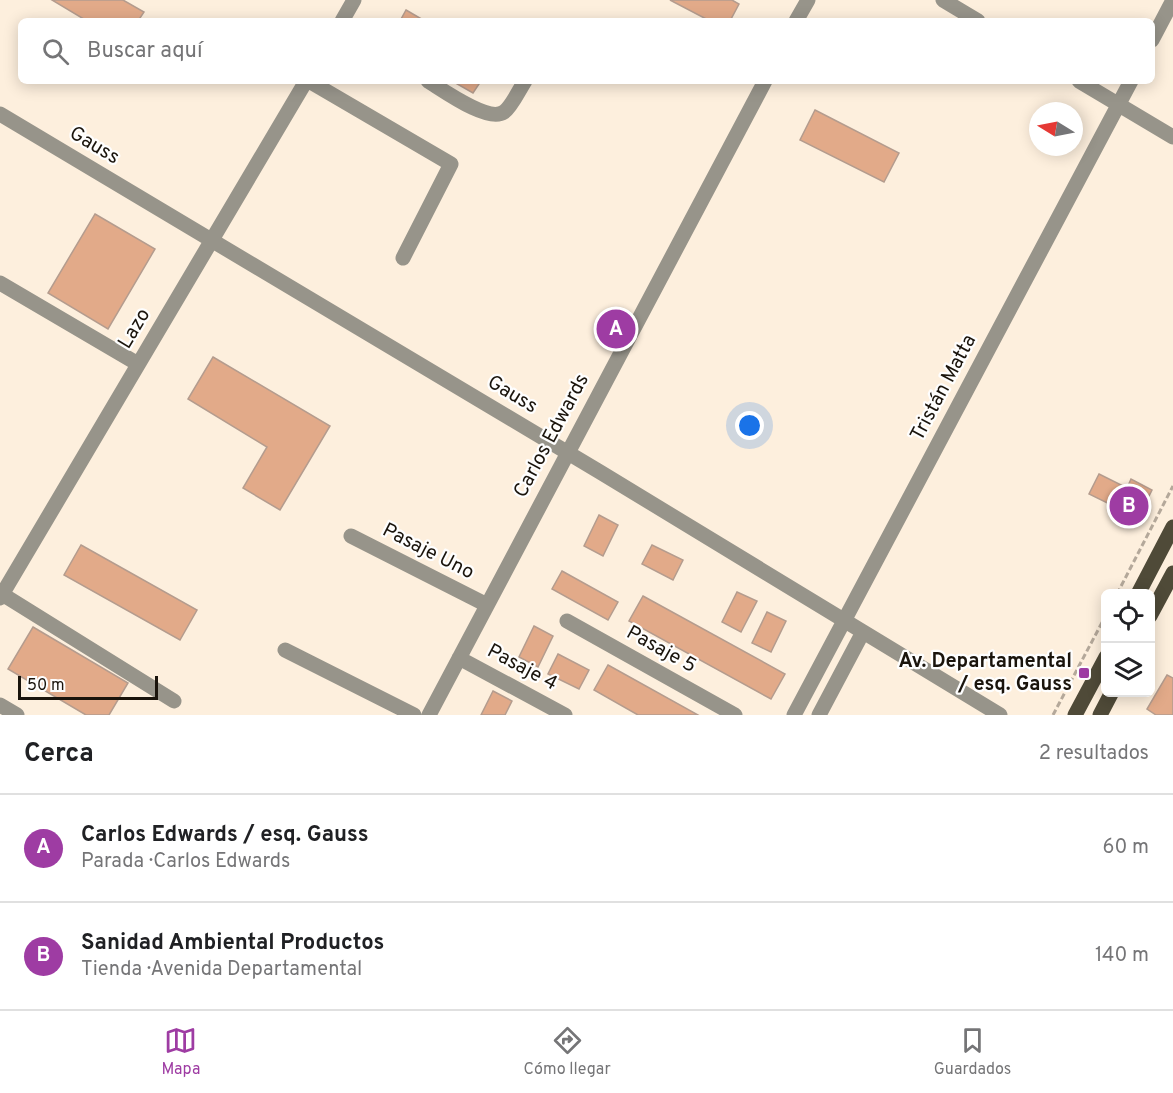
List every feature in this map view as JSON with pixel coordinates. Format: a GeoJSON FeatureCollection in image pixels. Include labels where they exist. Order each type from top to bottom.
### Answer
{"type":"FeatureCollection","features":[{"type":"Feature","properties":{"kind":"main road"},"geometry":{"type":"LineString","coordinates":[[1141,589],[1173,527]]}},
{"type":"Feature","properties":{"kind":"main road"},"geometry":{"type":"LineString","coordinates":[[1155,607],[1173,573]]}},
{"type":"Feature","properties":{"kind":"main road"},"geometry":{"type":"LineString","coordinates":[[1075,715],[1101,666]]}},
{"type":"Feature","properties":{"kind":"main road"},"geometry":{"type":"LineString","coordinates":[[1100,715],[1110,697]]}},
{"type":"Feature","properties":{"kind":"street"},"geometry":{"type":"LineString","coordinates":[[344,18],[354,0]]}},
{"type":"Feature","properties":{"kind":"street"},"geometry":{"type":"LineString","coordinates":[[798,18],[808,0]]}},
{"type":"Feature","properties":{"kind":"street"},"geometry":{"type":"LineString","coordinates":[[943,0],[973,18]]}},
{"type":"Feature","properties":{"kind":"street"},"geometry":{"type":"LineString","coordinates":[[1155,34],[1173,0]]}},
{"type":"Feature","properties":{"kind":"street","name":"Lazo"},"geometry":{"type":"LineString","coordinates":[[1,596],[306,84]]}},
{"type":"Feature","properties":{"kind":"street"},"geometry":{"type":"LineString","coordinates":[[313,84],[451,164],[403,258]]}},
{"type":"Feature","properties":{"kind":"street"},"geometry":{"type":"LineString","coordinates":[[433,84],[479,111],[496,114],[504,111],[523,84]]}},
{"type":"Feature","properties":{"kind":"street","name":"Carlos Edwards"},"geometry":{"type":"LineString","coordinates":[[429,715],[763,84]]}},
{"type":"Feature","properties":{"kind":"street"},"geometry":{"type":"LineString","coordinates":[[1084,84],[1173,137]]}},
{"type":"Feature","properties":{"kind":"street","name":"Tristán Matta"},"geometry":{"type":"LineString","coordinates":[[794,715],[1129,84]]}},
{"type":"Feature","properties":{"kind":"street","name":"Gauss"},"geometry":{"type":"LineString","coordinates":[[0,114],[567,452],[1000,715]]}},
{"type":"Feature","properties":{"kind":"street"},"geometry":{"type":"LineString","coordinates":[[0,283],[138,364]]}},
{"type":"Feature","properties":{"kind":"street","name":"Pasaje Uno"},"geometry":{"type":"LineString","coordinates":[[351,536],[487,605]]}},
{"type":"Feature","properties":{"kind":"street"},"geometry":{"type":"LineString","coordinates":[[1,596],[174,701]]}},
{"type":"Feature","properties":{"kind":"street","name":"Pasaje 5"},"geometry":{"type":"LineString","coordinates":[[567,621],[735,715]]}},
{"type":"Feature","properties":{"kind":"street"},"geometry":{"type":"LineString","coordinates":[[819,715],[863,632]]}},
{"type":"Feature","properties":{"kind":"street"},"geometry":{"type":"LineString","coordinates":[[285,650],[414,715]]}},
{"type":"Feature","properties":{"kind":"street","name":"Pasaje 4"},"geometry":{"type":"LineString","coordinates":[[459,658],[565,715]]}},
{"type":"Feature","properties":{"kind":"street"},"geometry":{"type":"LineString","coordinates":[[0,705],[17,715]]}},
{"type":"Feature","properties":{"kind":"path"},"geometry":{"type":"LineString","coordinates":[[1120,589],[1173,486]]}},
{"type":"Feature","properties":{"kind":"path"},"geometry":{"type":"LineString","coordinates":[[1053,715],[1101,624]]}},
{"type":"Feature","properties":{"kind":"building"},"geometry":{"type":"Polygon","coordinates":[[[52,0],[123,0],[144,12],[140,18],[82,18],[52,0]]]}},
{"type":"Feature","properties":{"kind":"building"},"geometry":{"type":"Polygon","coordinates":[[[670,0],[732,0],[739,4],[732,18],[704,18],[670,0]]]}},
{"type":"Feature","properties":{"kind":"building"},"geometry":{"type":"Polygon","coordinates":[[[406,10],[420,18],[402,18],[406,10]]]}},
{"type":"Feature","properties":{"kind":"building"},"geometry":{"type":"Polygon","coordinates":[[[457,84],[479,84],[473,93],[457,84]]]}},
{"type":"Feature","properties":{"kind":"building"},"geometry":{"type":"Polygon","coordinates":[[[815,110],[899,153],[884,182],[800,140],[815,110]]]}},
{"type":"Feature","properties":{"kind":"building"},"geometry":{"type":"Polygon","coordinates":[[[95,214],[155,249],[108,329],[48,293],[95,214]]]}},
{"type":"Feature","properties":{"kind":"building"},"geometry":{"type":"Polygon","coordinates":[[[213,357],[330,426],[280,510],[243,488],[267,447],[188,399],[213,357]]]}},
{"type":"Feature","properties":{"kind":"building"},"geometry":{"type":"Polygon","coordinates":[[[1099,474],[1127,488],[1131,479],[1152,490],[1138,518],[1089,494],[1099,474]]]}},
{"type":"Feature","properties":{"kind":"building"},"geometry":{"type":"Polygon","coordinates":[[[599,515],[618,525],[603,556],[584,546],[599,515]]]}},
{"type":"Feature","properties":{"kind":"building"},"geometry":{"type":"Polygon","coordinates":[[[81,545],[197,610],[180,640],[64,575],[81,545]]]}},
{"type":"Feature","properties":{"kind":"building"},"geometry":{"type":"Polygon","coordinates":[[[652,545],[683,560],[673,580],[642,564],[652,545]]]}},
{"type":"Feature","properties":{"kind":"building"},"geometry":{"type":"Polygon","coordinates":[[[562,571],[618,602],[608,620],[552,589],[562,571]]]}},
{"type":"Feature","properties":{"kind":"building"},"geometry":{"type":"Polygon","coordinates":[[[737,592],[757,601],[741,632],[722,622],[737,592]]]}},
{"type":"Feature","properties":{"kind":"building"},"geometry":{"type":"Polygon","coordinates":[[[643,596],[785,674],[771,699],[629,621],[643,596]]]}},
{"type":"Feature","properties":{"kind":"building"},"geometry":{"type":"Polygon","coordinates":[[[767,612],[786,621],[771,652],[752,643],[767,612]]]}},
{"type":"Feature","properties":{"kind":"building"},"geometry":{"type":"Polygon","coordinates":[[[534,626],[553,636],[538,667],[519,657],[534,626]]]}},
{"type":"Feature","properties":{"kind":"building"},"geometry":{"type":"Polygon","coordinates":[[[33,627],[128,683],[109,715],[86,715],[8,669],[33,627]]]}},
{"type":"Feature","properties":{"kind":"building"},"geometry":{"type":"Polygon","coordinates":[[[558,654],[589,670],[579,689],[548,674],[558,654]]]}},
{"type":"Feature","properties":{"kind":"building"},"geometry":{"type":"Polygon","coordinates":[[[608,665],[698,715],[638,715],[594,690],[608,665]]]}},
{"type":"Feature","properties":{"kind":"building"},"geometry":{"type":"Polygon","coordinates":[[[1167,675],[1173,678],[1173,715],[1156,715],[1147,709],[1167,675]]]}},
{"type":"Feature","properties":{"kind":"building"},"geometry":{"type":"Polygon","coordinates":[[[493,691],[512,701],[505,715],[481,715],[493,691]]]}},
{"type":"Feature","properties":{"kind":"place","name":"Carlos Edwards / esq. Gauss"},"geometry":{"type":"Point","coordinates":[616,329]}},
{"type":"Feature","properties":{"kind":"place","name":"Sanidad Ambiental Productos"},"geometry":{"type":"Point","coordinates":[1129,506]}},
{"type":"Feature","properties":{"kind":"place","name":"Av. Departamental / esq. Gauss"},"geometry":{"type":"Point","coordinates":[1084,673]}}]}
